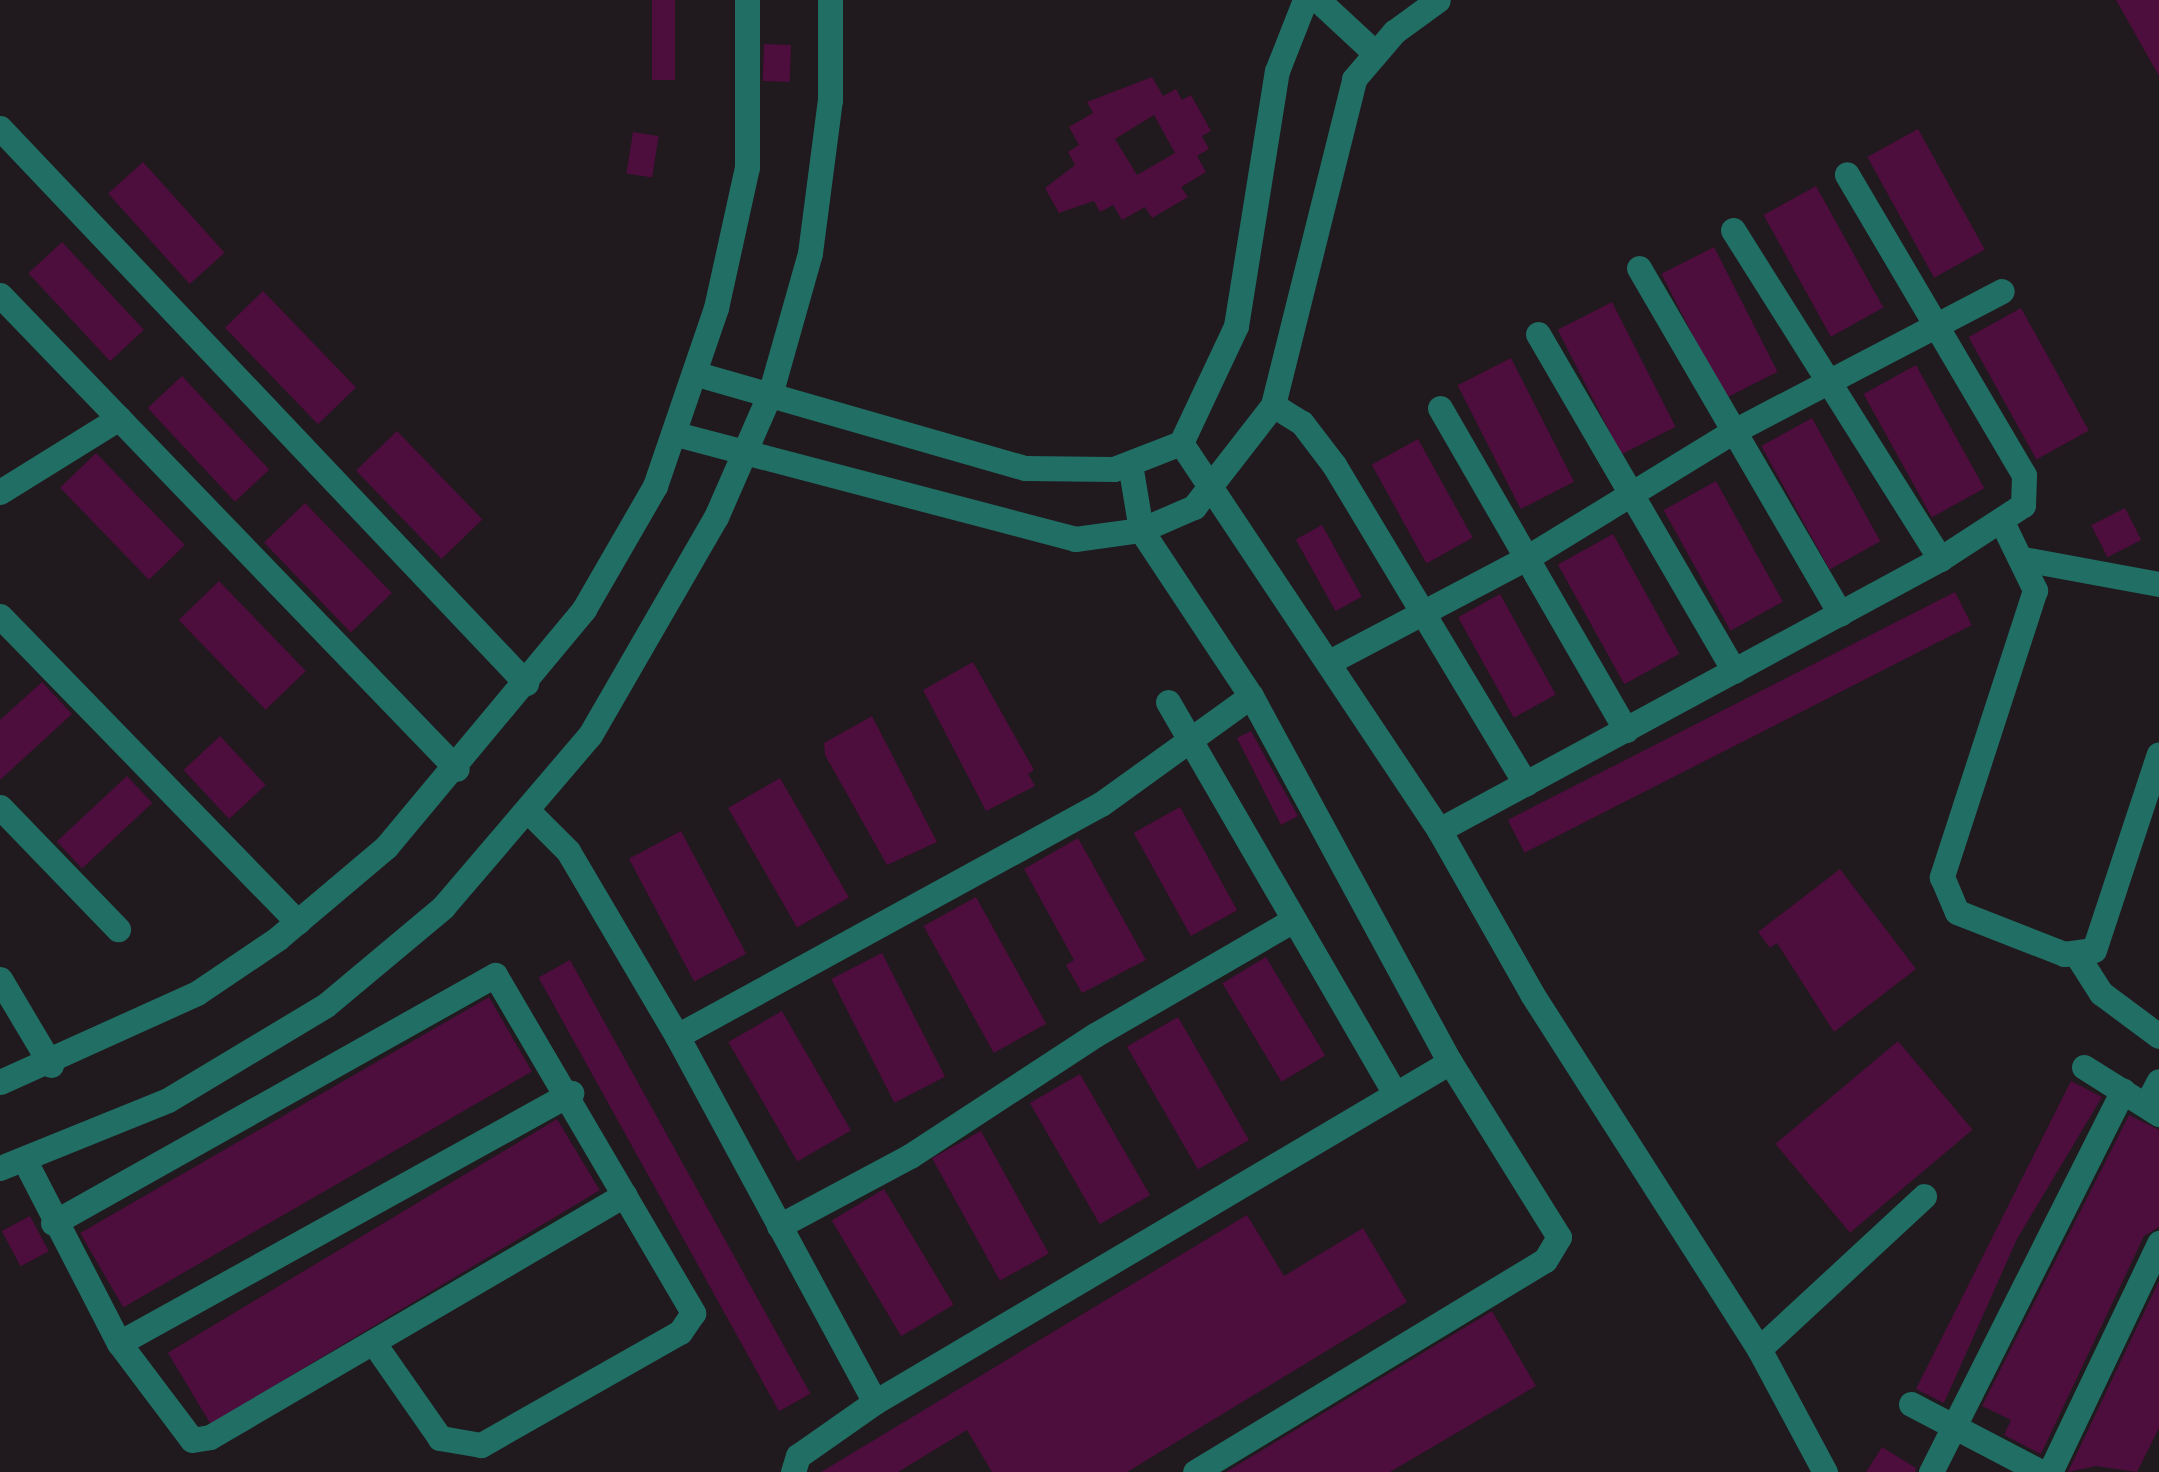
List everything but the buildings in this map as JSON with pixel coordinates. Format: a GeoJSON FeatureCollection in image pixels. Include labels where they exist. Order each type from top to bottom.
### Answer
{"type":"FeatureCollection","features":[{"type":"Feature","properties":{"kind":"street"},"geometry":{"type":"LineString","coordinates":[[0,1082],[51,1065],[197,993],[298,922],[386,847],[457,769],[603,577],[676,434],[697,374],[747,167],[747,0]]}},
{"type":"Feature","properties":{"kind":"street"},"geometry":{"type":"LineString","coordinates":[[624,1195],[201,1440],[182,1436],[119,1343],[52,1223],[12,1164],[204,1082],[326,1005],[443,906],[528,812],[590,735],[748,453],[771,391],[810,254],[830,100],[830,0]]}},
{"type":"Feature","properties":{"kind":"street"},"geometry":{"type":"LineString","coordinates":[[697,374],[771,391],[1025,468],[1074,474],[1130,464],[1181,443],[1236,326],[1278,71],[1305,0]]}},
{"type":"Feature","properties":{"kind":"street"},"geometry":{"type":"LineString","coordinates":[[1318,0],[1374,52]]}},
{"type":"Feature","properties":{"kind":"street"},"geometry":{"type":"LineString","coordinates":[[676,434],[1075,539],[1141,530],[1216,487],[1274,405],[1343,104],[1374,52],[1438,0]]}},
{"type":"Feature","properties":{"kind":"street"},"geometry":{"type":"LineString","coordinates":[[0,128],[526,683]]}},
{"type":"Feature","properties":{"kind":"street"},"geometry":{"type":"LineString","coordinates":[[1439,830],[1940,559],[2023,505],[2024,474],[1847,174]]}},
{"type":"Feature","properties":{"kind":"street"},"geometry":{"type":"LineString","coordinates":[[1733,230],[1940,559]]}},
{"type":"Feature","properties":{"kind":"street"},"geometry":{"type":"LineString","coordinates":[[1639,268],[1840,614]]}},
{"type":"Feature","properties":{"kind":"street"},"geometry":{"type":"LineString","coordinates":[[1331,661],[1528,557],[1734,431],[2002,291]]}},
{"type":"Feature","properties":{"kind":"street"},"geometry":{"type":"LineString","coordinates":[[0,294],[457,769]]}},
{"type":"Feature","properties":{"kind":"street"},"geometry":{"type":"LineString","coordinates":[[1538,334],[1734,672]]}},
{"type":"Feature","properties":{"kind":"street"},"geometry":{"type":"LineString","coordinates":[[1274,405],[1315,439],[1428,610],[1526,784]]}},
{"type":"Feature","properties":{"kind":"street"},"geometry":{"type":"LineString","coordinates":[[1440,408],[1626,730]]}},
{"type":"Feature","properties":{"kind":"street"},"geometry":{"type":"LineString","coordinates":[[0,492],[119,418]]}},
{"type":"Feature","properties":{"kind":"street"},"geometry":{"type":"LineString","coordinates":[[1181,443],[1216,487],[1439,830],[1532,994],[1759,1350],[1825,1472]]}},
{"type":"Feature","properties":{"kind":"street"},"geometry":{"type":"LineString","coordinates":[[1130,464],[1141,530],[1251,696],[1450,1062],[1556,1228],[1554,1254],[1195,1472]]}},
{"type":"Feature","properties":{"kind":"street"},"geometry":{"type":"LineString","coordinates":[[2002,522],[2035,590],[2032,612],[1942,877],[1956,912],[2078,957],[2101,994],[2159,1036]]}},
{"type":"Feature","properties":{"kind":"street"},"geometry":{"type":"LineString","coordinates":[[2023,559],[2159,584]]}},
{"type":"Feature","properties":{"kind":"street"},"geometry":{"type":"LineString","coordinates":[[0,616],[298,922]]}},
{"type":"Feature","properties":{"kind":"street"},"geometry":{"type":"LineString","coordinates":[[677,1036],[1101,804],[1194,743],[1251,696]]}},
{"type":"Feature","properties":{"kind":"street"},"geometry":{"type":"LineString","coordinates":[[1168,702],[1292,922],[1394,1092]]}},
{"type":"Feature","properties":{"kind":"street"},"geometry":{"type":"LineString","coordinates":[[2078,957],[2103,937],[2159,754]]}},
{"type":"Feature","properties":{"kind":"street"},"geometry":{"type":"LineString","coordinates":[[0,808],[118,929]]}},
{"type":"Feature","properties":{"kind":"street"},"geometry":{"type":"LineString","coordinates":[[528,812],[568,851],[677,1036],[875,1402]]}},
{"type":"Feature","properties":{"kind":"street"},"geometry":{"type":"LineString","coordinates":[[779,1226],[910,1156],[1292,922]]}},
{"type":"Feature","properties":{"kind":"street"},"geometry":{"type":"LineString","coordinates":[[52,1223],[486,975],[507,986],[624,1195],[691,1304],[680,1332],[482,1446],[457,1447],[440,1438],[373,1342]]}},
{"type":"Feature","properties":{"kind":"street"},"geometry":{"type":"LineString","coordinates":[[0,979],[51,1065]]}},
{"type":"Feature","properties":{"kind":"street"},"geometry":{"type":"LineString","coordinates":[[793,1472],[798,1456],[875,1402],[1198,1217],[1394,1092],[1450,1062]]}},
{"type":"Feature","properties":{"kind":"street"},"geometry":{"type":"LineString","coordinates":[[2084,1067],[2143,1103]]}},
{"type":"Feature","properties":{"kind":"street"},"geometry":{"type":"LineString","coordinates":[[1931,1472],[2159,1081]]}},
{"type":"Feature","properties":{"kind":"street"},"geometry":{"type":"LineString","coordinates":[[119,1343],[570,1093]]}},
{"type":"Feature","properties":{"kind":"street"},"geometry":{"type":"LineString","coordinates":[[1759,1350],[1924,1196]]}},
{"type":"Feature","properties":{"kind":"street"},"geometry":{"type":"LineString","coordinates":[[2050,1472],[2159,1243]]}},
{"type":"Feature","properties":{"kind":"street"},"geometry":{"type":"LineString","coordinates":[[1911,1404],[2040,1472]]}}]}
